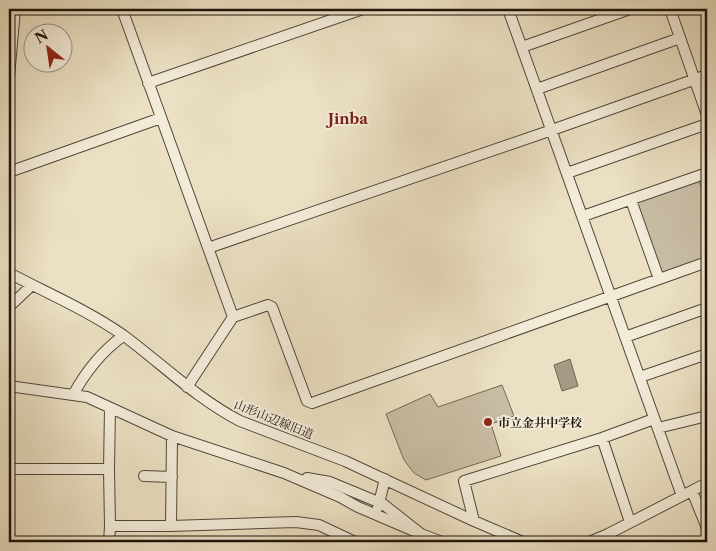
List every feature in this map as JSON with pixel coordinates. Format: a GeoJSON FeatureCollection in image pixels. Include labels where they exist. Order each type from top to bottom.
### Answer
{"type":"FeatureCollection","features":[{"type":"Feature","properties":{"kind":"street"},"geometry":{"type":"LineString","coordinates":[[9,78],[15,9]]}},
{"type":"Feature","properties":{"kind":"street"},"geometry":{"type":"LineString","coordinates":[[122,9],[233,318]]}},
{"type":"Feature","properties":{"kind":"street"},"geometry":{"type":"LineString","coordinates":[[148,83],[364,9]]}},
{"type":"Feature","properties":{"kind":"street"},"geometry":{"type":"LineString","coordinates":[[508,9],[682,496]]}},
{"type":"Feature","properties":{"kind":"street"},"geometry":{"type":"LineString","coordinates":[[522,47],[630,9]]}},
{"type":"Feature","properties":{"kind":"street"},"geometry":{"type":"LineString","coordinates":[[670,9],[707,115]]}},
{"type":"Feature","properties":{"kind":"street"},"geometry":{"type":"LineString","coordinates":[[537,89],[680,38]]}},
{"type":"Feature","properties":{"kind":"street"},"geometry":{"type":"LineString","coordinates":[[208,248],[707,75]]}},
{"type":"Feature","properties":{"kind":"street"},"geometry":{"type":"LineString","coordinates":[[9,172],[161,118]]}},
{"type":"Feature","properties":{"kind":"street"},"geometry":{"type":"LineString","coordinates":[[567,173],[707,124]]}},
{"type":"Feature","properties":{"kind":"street"},"geometry":{"type":"LineString","coordinates":[[582,216],[632,200],[707,172]]}},
{"type":"Feature","properties":{"kind":"street"},"geometry":{"type":"LineString","coordinates":[[632,200],[659,280]]}},
{"type":"Feature","properties":{"kind":"street"},"geometry":{"type":"LineString","coordinates":[[187,387],[233,318],[268,305],[272,307],[307,401],[312,403],[707,262]]}},
{"type":"Feature","properties":{"kind":"street","name":"山形山辺線旧道"},"geometry":{"type":"LineString","coordinates":[[9,273],[82,310],[123,336],[187,387],[240,421],[345,461],[523,542]]}},
{"type":"Feature","properties":{"kind":"street"},"geometry":{"type":"LineString","coordinates":[[9,307],[32,286]]}},
{"type":"Feature","properties":{"kind":"street"},"geometry":{"type":"LineString","coordinates":[[625,337],[707,308]]}},
{"type":"Feature","properties":{"kind":"street"},"geometry":{"type":"LineString","coordinates":[[73,395],[81,379],[97,359],[109,346],[123,336]]}},
{"type":"Feature","properties":{"kind":"street"},"geometry":{"type":"LineString","coordinates":[[640,378],[707,354]]}},
{"type":"Feature","properties":{"kind":"street"},"geometry":{"type":"LineString","coordinates":[[9,386],[87,397],[172,436],[284,473],[340,496],[375,515],[442,542]]}},
{"type":"Feature","properties":{"kind":"street"},"geometry":{"type":"LineString","coordinates":[[109,542],[110,408]]}},
{"type":"Feature","properties":{"kind":"street"},"geometry":{"type":"LineString","coordinates":[[474,521],[464,481],[602,438],[656,424],[707,416]]}},
{"type":"Feature","properties":{"kind":"street"},"geometry":{"type":"LineString","coordinates":[[171,526],[172,436]]}},
{"type":"Feature","properties":{"kind":"street"},"geometry":{"type":"LineString","coordinates":[[602,438],[630,522]]}},
{"type":"Feature","properties":{"kind":"street"},"geometry":{"type":"LineString","coordinates":[[9,469],[109,469]]}},
{"type":"Feature","properties":{"kind":"street"},"geometry":{"type":"LineString","coordinates":[[284,473],[330,482],[380,503],[421,534]]}},
{"type":"Feature","properties":{"kind":"street"},"geometry":{"type":"LineString","coordinates":[[144,476],[172,477]]}},
{"type":"Feature","properties":{"kind":"street"},"geometry":{"type":"LineString","coordinates":[[375,515],[380,503],[385,479]]}},
{"type":"Feature","properties":{"kind":"street"},"geometry":{"type":"LineString","coordinates":[[588,542],[607,538],[630,522],[707,484]]}},
{"type":"Feature","properties":{"kind":"street"},"geometry":{"type":"LineString","coordinates":[[692,491],[707,528]]}},
{"type":"Feature","properties":{"kind":"street"},"geometry":{"type":"LineString","coordinates":[[110,526],[296,522],[319,525],[355,542]]}},
{"type":"Feature","properties":{"kind":"shaded area"},"geometry":{"type":"Polygon","coordinates":[[[697,176],[707,202],[707,262],[659,279],[631,200],[697,176]]]}},
{"type":"Feature","properties":{"kind":"shaded area"},"geometry":{"type":"Polygon","coordinates":[[[570,359],[578,386],[562,391],[554,365],[570,359]]]}},
{"type":"Feature","properties":{"kind":"shaded area"},"geometry":{"type":"Polygon","coordinates":[[[502,385],[514,416],[491,424],[501,456],[426,480],[414,473],[404,460],[386,414],[430,394],[438,407],[502,385]]]}},
{"type":"Feature","properties":{"kind":"place","name":"市立金井中学校"},"geometry":{"type":"Point","coordinates":[488,422]}},
{"type":"Feature","properties":{"kind":"district","name":"Jinba"},"geometry":{"type":"Point","coordinates":[348,118]}}]}
